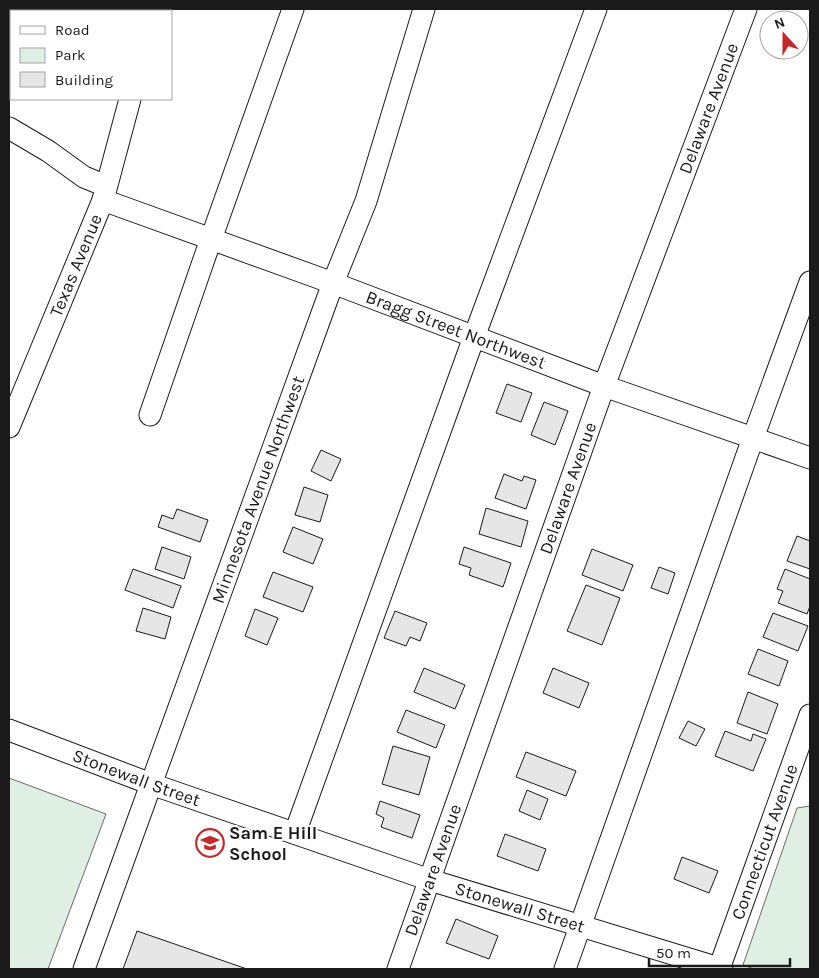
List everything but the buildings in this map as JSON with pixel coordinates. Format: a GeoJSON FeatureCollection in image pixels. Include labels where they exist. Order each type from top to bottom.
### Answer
{"type":"FeatureCollection","features":[{"type":"Feature","properties":{"kind":"street"},"geometry":{"type":"LineString","coordinates":[[150,415],[210,239],[293,9]]}},
{"type":"Feature","properties":{"kind":"street","name":"Minnesota Avenue Northwest"},"geometry":{"type":"LineString","coordinates":[[84,969],[333,284],[366,201],[424,9]]}},
{"type":"Feature","properties":{"kind":"street"},"geometry":{"type":"LineString","coordinates":[[295,834],[474,337],[596,9]]}},
{"type":"Feature","properties":{"kind":"street","name":"Delaware Avenue"},"geometry":{"type":"LineString","coordinates":[[398,969],[604,386],[746,9]]}},
{"type":"Feature","properties":{"kind":"street","name":"Texas Avenue"},"geometry":{"type":"LineString","coordinates":[[9,427],[105,193],[130,100]]}},
{"type":"Feature","properties":{"kind":"street","name":"Bragg Street Northwest"},"geometry":{"type":"LineString","coordinates":[[9,128],[48,151],[105,193],[210,239],[604,386],[810,458]]}},
{"type":"Feature","properties":{"kind":"street"},"geometry":{"type":"LineString","coordinates":[[565,969],[810,282]]}},
{"type":"Feature","properties":{"kind":"street","name":"Connecticut Avenue"},"geometry":{"type":"LineString","coordinates":[[720,969],[810,715]]}},
{"type":"Feature","properties":{"kind":"street","name":"Stonewall Street"},"geometry":{"type":"LineString","coordinates":[[9,730],[151,784],[430,880],[720,969]]}},
{"type":"Feature","properties":{"kind":"green space"},"geometry":{"type":"Polygon","coordinates":[[[9,778],[106,814],[48,969],[9,969],[9,778]]]}},
{"type":"Feature","properties":{"kind":"green space"},"geometry":{"type":"Polygon","coordinates":[[[810,806],[810,969],[754,969],[743,965],[797,808],[810,806]]]}},
{"type":"Feature","properties":{"kind":"place","name":"Sam E Hill School"},"geometry":{"type":"Point","coordinates":[210,843]}}]}
